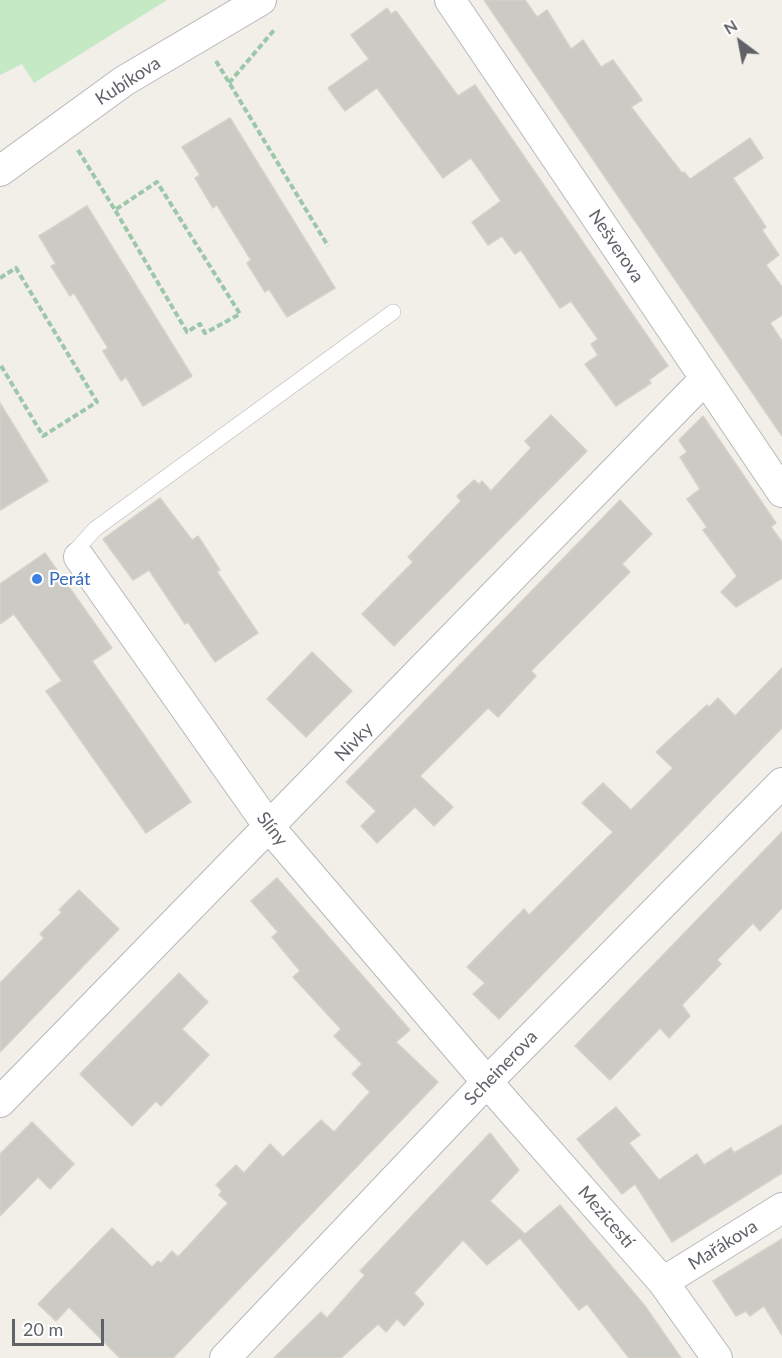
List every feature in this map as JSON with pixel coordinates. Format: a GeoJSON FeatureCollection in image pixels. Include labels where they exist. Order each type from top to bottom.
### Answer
{"type":"FeatureCollection","features":[{"type":"Feature","properties":{"kind":"street","name":"Kubíkova"},"geometry":{"type":"LineString","coordinates":[[0,171],[124,81],[261,0]]}},
{"type":"Feature","properties":{"kind":"street","name":"Nešverova"},"geometry":{"type":"LineString","coordinates":[[450,0],[782,492]]}},
{"type":"Feature","properties":{"kind":"street","name":"Nivky"},"geometry":{"type":"LineString","coordinates":[[0,1102],[270,828],[705,379]]}},
{"type":"Feature","properties":{"kind":"street","name":"Slíny"},"geometry":{"type":"LineString","coordinates":[[79,557],[270,828],[487,1082]]}},
{"type":"Feature","properties":{"kind":"street","name":"Scheinerova"},"geometry":{"type":"LineString","coordinates":[[225,1358],[487,1082],[782,783]]}},
{"type":"Feature","properties":{"kind":"street","name":"Mezicestí"},"geometry":{"type":"LineString","coordinates":[[487,1082],[663,1282],[717,1358]]}},
{"type":"Feature","properties":{"kind":"street","name":"Mařákova"},"geometry":{"type":"LineString","coordinates":[[663,1282],[782,1208]]}},
{"type":"Feature","properties":{"kind":"lane"},"geometry":{"type":"LineString","coordinates":[[79,557],[77,549],[95,529],[393,312]]}},
{"type":"Feature","properties":{"kind":"path"},"geometry":{"type":"LineString","coordinates":[[230,83],[277,25]]}},
{"type":"Feature","properties":{"kind":"path"},"geometry":{"type":"LineString","coordinates":[[220,67],[328,246]]}},
{"type":"Feature","properties":{"kind":"path"},"geometry":{"type":"LineString","coordinates":[[73,141],[187,332],[200,324],[205,333],[240,314],[157,182],[115,210]]}},
{"type":"Feature","properties":{"kind":"path"},"geometry":{"type":"LineString","coordinates":[[0,278],[16,268],[97,402],[43,436],[0,364]]}},
{"type":"Feature","properties":{"kind":"green space"},"geometry":{"type":"Polygon","coordinates":[[[0,0],[167,0],[34,83],[22,64],[0,75],[0,0]]]}},
{"type":"Feature","properties":{"kind":"building"},"geometry":{"type":"Polygon","coordinates":[[[484,0],[525,0],[537,17],[547,10],[571,49],[583,40],[601,67],[613,60],[642,100],[631,107],[682,173],[684,172],[690,179],[750,138],[763,158],[733,178],[766,227],[762,230],[779,255],[766,265],[782,287],[782,315],[770,323],[782,341],[782,436],[484,0]]]}},
{"type":"Feature","properties":{"kind":"building"},"geometry":{"type":"Polygon","coordinates":[[[387,8],[391,14],[396,11],[458,96],[475,85],[668,366],[649,380],[651,383],[616,406],[585,364],[598,355],[591,344],[598,339],[571,301],[560,308],[521,250],[515,254],[502,236],[488,245],[472,222],[501,201],[471,158],[443,178],[377,88],[345,111],[328,88],[369,59],[351,35],[387,8]]]}},
{"type":"Feature","properties":{"kind":"building"},"geometry":{"type":"Polygon","coordinates":[[[230,118],[335,288],[287,317],[269,289],[265,292],[247,263],[251,260],[217,205],[213,208],[195,178],[200,175],[182,147],[230,118]]]}},
{"type":"Feature","properties":{"kind":"building"},"geometry":{"type":"Polygon","coordinates":[[[87,206],[192,376],[143,406],[126,377],[121,381],[103,351],[108,348],[74,293],[70,296],[51,266],[56,264],[39,236],[87,206]]]}},
{"type":"Feature","properties":{"kind":"building"},"geometry":{"type":"Polygon","coordinates":[[[0,403],[48,481],[0,510],[0,403]]]}},
{"type":"Feature","properties":{"kind":"building"},"geometry":{"type":"Polygon","coordinates":[[[551,415],[587,451],[394,646],[362,614],[413,562],[408,557],[461,501],[457,496],[474,480],[479,484],[482,481],[491,491],[531,448],[525,441],[551,415]]]}},
{"type":"Feature","properties":{"kind":"building"},"geometry":{"type":"Polygon","coordinates":[[[703,416],[776,523],[771,527],[782,542],[782,578],[736,607],[721,592],[737,576],[703,530],[707,527],[687,499],[700,489],[680,457],[687,452],[679,440],[703,416]]]}},
{"type":"Feature","properties":{"kind":"building"},"geometry":{"type":"Polygon","coordinates":[[[160,498],[192,540],[198,536],[220,570],[217,572],[258,633],[215,662],[188,622],[185,624],[149,570],[133,580],[103,539],[160,498]]]}},
{"type":"Feature","properties":{"kind":"building"},"geometry":{"type":"Polygon","coordinates":[[[620,500],[652,534],[622,564],[630,572],[531,671],[536,676],[498,717],[488,708],[420,776],[453,807],[434,826],[415,807],[377,843],[361,826],[376,811],[346,782],[620,500]]]}},
{"type":"Feature","properties":{"kind":"building"},"geometry":{"type":"Polygon","coordinates":[[[45,553],[112,648],[92,661],[191,802],[146,833],[46,691],[62,681],[14,614],[0,624],[0,584],[45,553]]]}},
{"type":"Feature","properties":{"kind":"building"},"geometry":{"type":"Polygon","coordinates":[[[312,652],[352,691],[306,737],[267,699],[312,652]]]}},
{"type":"Feature","properties":{"kind":"building"},"geometry":{"type":"Polygon","coordinates":[[[782,668],[782,728],[499,1019],[473,994],[485,983],[467,967],[524,909],[529,915],[613,832],[582,803],[603,783],[631,810],[673,768],[656,752],[707,705],[709,707],[718,698],[735,716],[782,668]]]}},
{"type":"Feature","properties":{"kind":"building"},"geometry":{"type":"Polygon","coordinates":[[[782,832],[782,908],[760,931],[753,923],[717,960],[721,964],[682,1005],[690,1016],[669,1038],[660,1028],[610,1080],[575,1046],[782,832]]]}},
{"type":"Feature","properties":{"kind":"building"},"geometry":{"type":"Polygon","coordinates":[[[277,878],[410,1030],[396,1042],[438,1082],[173,1358],[120,1358],[69,1307],[56,1321],[38,1304],[112,1228],[152,1267],[158,1261],[161,1263],[172,1251],[178,1257],[228,1203],[219,1195],[222,1191],[216,1185],[236,1165],[244,1173],[270,1144],[283,1157],[321,1120],[334,1132],[370,1092],[352,1074],[362,1064],[334,1036],[341,1029],[293,977],[300,971],[272,937],[278,932],[251,901],[277,878]]]}},
{"type":"Feature","properties":{"kind":"building"},"geometry":{"type":"Polygon","coordinates":[[[79,890],[119,929],[0,1052],[0,983],[44,938],[40,934],[62,912],[59,910],[79,890]]]}},
{"type":"Feature","properties":{"kind":"building"},"geometry":{"type":"Polygon","coordinates":[[[179,973],[208,1002],[182,1029],[209,1055],[161,1106],[156,1101],[132,1126],[80,1074],[179,973]]]}},
{"type":"Feature","properties":{"kind":"building"},"geometry":{"type":"Polygon","coordinates":[[[616,1107],[640,1135],[629,1143],[659,1180],[697,1154],[704,1165],[731,1148],[734,1153],[782,1125],[782,1173],[672,1242],[635,1184],[622,1194],[577,1139],[616,1107]]]}},
{"type":"Feature","properties":{"kind":"building"},"geometry":{"type":"Polygon","coordinates":[[[32,1122],[74,1164],[50,1189],[38,1177],[0,1216],[0,1154],[32,1122]]]}},
{"type":"Feature","properties":{"kind":"building"},"geometry":{"type":"Polygon","coordinates":[[[490,1133],[519,1170],[490,1201],[525,1234],[560,1205],[645,1306],[681,1358],[629,1358],[587,1304],[579,1310],[520,1238],[487,1265],[463,1240],[414,1293],[424,1304],[404,1326],[397,1319],[386,1332],[378,1324],[341,1358],[274,1358],[321,1312],[327,1318],[365,1275],[360,1271],[490,1133]]]}},
{"type":"Feature","properties":{"kind":"building"},"geometry":{"type":"Polygon","coordinates":[[[782,1239],[782,1335],[764,1306],[750,1316],[746,1311],[736,1316],[713,1281],[782,1239]]]}},
{"type":"Feature","properties":{"kind":"place","name":"Perát"},"geometry":{"type":"Point","coordinates":[37,579]}}]}
